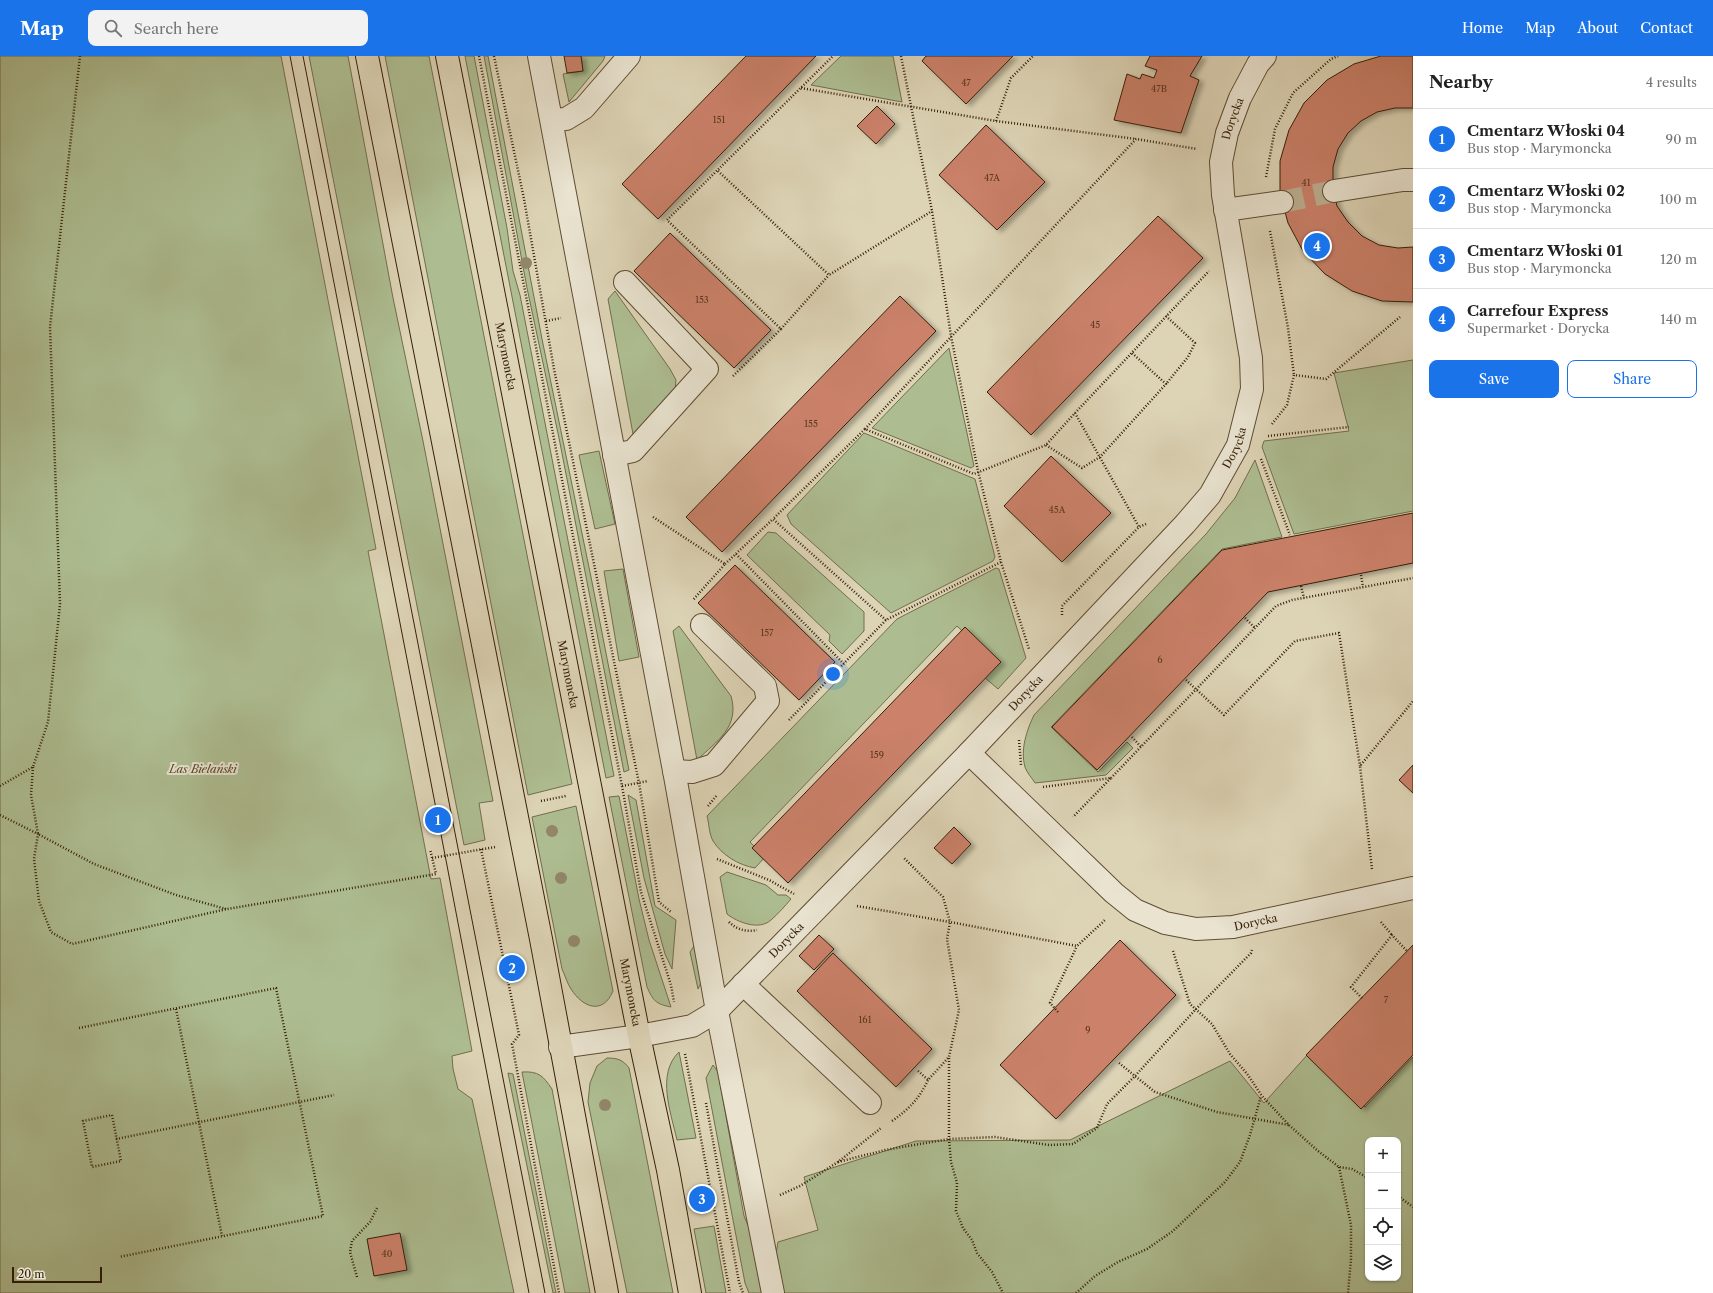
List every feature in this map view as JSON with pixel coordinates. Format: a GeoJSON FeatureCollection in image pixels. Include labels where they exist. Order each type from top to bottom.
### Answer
{"type":"FeatureCollection","features":[{"type":"Feature","properties":{"kind":"main road"},"geometry":{"type":"LineString","coordinates":[[367,56],[538,925],[607,1293]]}},
{"type":"Feature","properties":{"kind":"main road","name":"Marymoncka"},"geometry":{"type":"LineString","coordinates":[[447,56],[639,1036],[668,1170],[690,1293]]}},
{"type":"Feature","properties":{"kind":"street"},"geometry":{"type":"LineString","coordinates":[[539,56],[717,1011],[773,1293]]}},
{"type":"Feature","properties":{"kind":"street"},"geometry":{"type":"LineString","coordinates":[[552,120],[566,119],[584,108],[629,56]]}},
{"type":"Feature","properties":{"kind":"street","name":"Dorycka"},"geometry":{"type":"LineString","coordinates":[[560,1047],[639,1036],[692,1026],[717,1011],[969,753],[1185,524],[1210,495],[1238,445],[1252,389],[1251,358],[1225,210],[1221,162],[1227,133],[1240,98],[1258,64],[1265,56]]}},
{"type":"Feature","properties":{"kind":"street"},"geometry":{"type":"LineString","coordinates":[[1334,191],[1402,180],[1413,180]]}},
{"type":"Feature","properties":{"kind":"street"},"geometry":{"type":"LineString","coordinates":[[1225,210],[1282,202]]}},
{"type":"Feature","properties":{"kind":"street"},"geometry":{"type":"LineString","coordinates":[[614,455],[633,451],[707,369],[626,282]]}},
{"type":"Feature","properties":{"kind":"street"},"geometry":{"type":"LineString","coordinates":[[674,774],[692,772],[714,765],[768,700],[765,686],[702,626]]}},
{"type":"Feature","properties":{"kind":"street","name":"Dorycka"},"geometry":{"type":"LineString","coordinates":[[969,753],[1114,893],[1135,910],[1165,923],[1196,929],[1233,927],[1413,888]]}},
{"type":"Feature","properties":{"kind":"street"},"geometry":{"type":"LineString","coordinates":[[744,984],[870,1103]]}},
{"type":"Feature","properties":{"kind":"path"},"geometry":{"type":"LineString","coordinates":[[80,56],[50,327],[60,604],[48,722],[33,767],[31,795],[38,834],[34,859],[39,901],[51,932],[72,944],[227,909],[436,874],[430,849]]}},
{"type":"Feature","properties":{"kind":"path"},"geometry":{"type":"LineString","coordinates":[[479,56],[622,786],[641,892],[671,986],[730,1293]]}},
{"type":"Feature","properties":{"kind":"path"},"geometry":{"type":"LineString","coordinates":[[494,56],[524,199],[554,369],[639,783],[674,774],[717,795],[722,790]]}},
{"type":"Feature","properties":{"kind":"path"},"geometry":{"type":"LineString","coordinates":[[901,56],[932,212],[951,336],[978,471],[1001,562],[1029,652]]}},
{"type":"Feature","properties":{"kind":"path"},"geometry":{"type":"LineString","coordinates":[[996,121],[1011,78],[1034,56]]}},
{"type":"Feature","properties":{"kind":"path"},"geometry":{"type":"LineString","coordinates":[[800,88],[911,108],[996,121],[1136,139],[1205,151]]}},
{"type":"Feature","properties":{"kind":"path"},"geometry":{"type":"LineString","coordinates":[[688,605],[725,564],[865,429],[1136,139]]}},
{"type":"Feature","properties":{"kind":"path"},"geometry":{"type":"LineString","coordinates":[[718,171],[829,276]]}},
{"type":"Feature","properties":{"kind":"path"},"geometry":{"type":"LineString","coordinates":[[780,329],[829,276],[932,212]]}},
{"type":"Feature","properties":{"kind":"path"},"geometry":{"type":"LineString","coordinates":[[865,429],[974,474],[978,471],[1046,445],[1210,271]]}},
{"type":"Feature","properties":{"kind":"path"},"geometry":{"type":"LineString","coordinates":[[1046,445],[1082,468],[1100,457],[1166,384],[1188,357],[1195,343],[1166,316]]}},
{"type":"Feature","properties":{"kind":"path"},"geometry":{"type":"LineString","coordinates":[[1270,426],[1287,405],[1294,375],[1326,379],[1400,317]]}},
{"type":"Feature","properties":{"kind":"path"},"geometry":{"type":"LineString","coordinates":[[1132,353],[1166,384]]}},
{"type":"Feature","properties":{"kind":"path"},"geometry":{"type":"LineString","coordinates":[[1075,413],[1139,526]]}},
{"type":"Feature","properties":{"kind":"path"},"geometry":{"type":"LineString","coordinates":[[1262,437],[1349,427]]}},
{"type":"Feature","properties":{"kind":"path"},"geometry":{"type":"LineString","coordinates":[[1259,454],[1290,535]]}},
{"type":"Feature","properties":{"kind":"path"},"geometry":{"type":"LineString","coordinates":[[651,515],[725,564]]}},
{"type":"Feature","properties":{"kind":"path"},"geometry":{"type":"LineString","coordinates":[[773,519],[886,620]]}},
{"type":"Feature","properties":{"kind":"path"},"geometry":{"type":"LineString","coordinates":[[1062,620],[1062,606],[1139,526],[1147,524]]}},
{"type":"Feature","properties":{"kind":"path"},"geometry":{"type":"LineString","coordinates":[[736,554],[844,664]]}},
{"type":"Feature","properties":{"kind":"path"},"geometry":{"type":"LineString","coordinates":[[784,725],[886,620],[1001,562]]}},
{"type":"Feature","properties":{"kind":"path"},"geometry":{"type":"LineString","coordinates":[[1361,575],[1363,587]]}},
{"type":"Feature","properties":{"kind":"path"},"geometry":{"type":"LineString","coordinates":[[1069,821],[1276,606],[1304,598],[1413,578]]}},
{"type":"Feature","properties":{"kind":"path"},"geometry":{"type":"LineString","coordinates":[[1301,586],[1304,598]]}},
{"type":"Feature","properties":{"kind":"path"},"geometry":{"type":"LineString","coordinates":[[1245,618],[1255,628]]}},
{"type":"Feature","properties":{"kind":"path"},"geometry":{"type":"LineString","coordinates":[[1186,680],[1224,715],[1294,641],[1339,633],[1360,766],[1372,871]]}},
{"type":"Feature","properties":{"kind":"path"},"geometry":{"type":"LineString","coordinates":[[1360,766],[1413,701]]}},
{"type":"Feature","properties":{"kind":"path"},"geometry":{"type":"LineString","coordinates":[[1132,737],[1141,747]]}},
{"type":"Feature","properties":{"kind":"path"},"geometry":{"type":"LineString","coordinates":[[1019,739],[1022,769]]}},
{"type":"Feature","properties":{"kind":"path"},"geometry":{"type":"LineString","coordinates":[[0,786],[33,767]]}},
{"type":"Feature","properties":{"kind":"path"},"geometry":{"type":"LineString","coordinates":[[1041,787],[1111,778]]}},
{"type":"Feature","properties":{"kind":"path"},"geometry":{"type":"LineString","coordinates":[[0,815],[94,864],[176,895],[227,909]]}},
{"type":"Feature","properties":{"kind":"path"},"geometry":{"type":"LineString","coordinates":[[432,858],[496,847]]}},
{"type":"Feature","properties":{"kind":"path"},"geometry":{"type":"LineString","coordinates":[[481,849],[519,1035],[512,1044],[559,1293]]}},
{"type":"Feature","properties":{"kind":"path"},"geometry":{"type":"LineString","coordinates":[[710,856],[769,880],[800,897]]}},
{"type":"Feature","properties":{"kind":"path"},"geometry":{"type":"LineString","coordinates":[[904,858],[943,897],[950,922],[947,939],[959,1010],[949,1057],[949,1139],[951,1162],[957,1183],[956,1211],[963,1228],[972,1240],[977,1254],[992,1272],[1004,1293]]}},
{"type":"Feature","properties":{"kind":"path"},"geometry":{"type":"LineString","coordinates":[[850,905],[1077,946]]}},
{"type":"Feature","properties":{"kind":"path"},"geometry":{"type":"LineString","coordinates":[[1058,1012],[1050,1003],[1077,946],[1110,915]]}},
{"type":"Feature","properties":{"kind":"path"},"geometry":{"type":"LineString","coordinates":[[727,920],[733,926],[748,932],[769,928],[784,942]]}},
{"type":"Feature","properties":{"kind":"path"},"geometry":{"type":"LineString","coordinates":[[1362,998],[1351,987],[1392,935],[1407,951]]}},
{"type":"Feature","properties":{"kind":"path"},"geometry":{"type":"LineString","coordinates":[[838,1162],[885,1150],[949,1139],[994,1136],[1049,1145],[1072,1144],[1097,1128],[1107,1104],[1251,953],[1253,947]]}},
{"type":"Feature","properties":{"kind":"path"},"geometry":{"type":"LineString","coordinates":[[1173,950],[1190,1004],[1212,1024],[1230,1054],[1248,1075],[1262,1096],[1289,1125],[1318,1151],[1339,1167],[1352,1169],[1365,1176]]}},
{"type":"Feature","properties":{"kind":"path"},"geometry":{"type":"LineString","coordinates":[[79,1028],[276,988],[323,1216],[119,1257]]}},
{"type":"Feature","properties":{"kind":"path"},"geometry":{"type":"LineString","coordinates":[[176,1009],[222,1236]]}},
{"type":"Feature","properties":{"kind":"path"},"geometry":{"type":"LineString","coordinates":[[756,1206],[800,1186],[838,1162],[862,1141],[905,1111],[920,1096],[928,1080],[949,1057]]}},
{"type":"Feature","properties":{"kind":"path"},"geometry":{"type":"LineString","coordinates":[[1119,1063],[1155,1092],[1217,1112],[1289,1125]]}},
{"type":"Feature","properties":{"kind":"path"},"geometry":{"type":"LineString","coordinates":[[918,1071],[928,1080]]}},
{"type":"Feature","properties":{"kind":"path"},"geometry":{"type":"LineString","coordinates":[[116,1139],[334,1094]]}},
{"type":"Feature","properties":{"kind":"path"},"geometry":{"type":"LineString","coordinates":[[1076,1293],[1095,1276],[1118,1262],[1147,1249],[1173,1231],[1225,1182],[1240,1162],[1262,1096]]}},
{"type":"Feature","properties":{"kind":"path"},"geometry":{"type":"LineString","coordinates":[[112,1115],[116,1139],[121,1161],[92,1167],[83,1121],[112,1115]]}},
{"type":"Feature","properties":{"kind":"path"},"geometry":{"type":"LineString","coordinates":[[1339,1167],[1351,1225],[1351,1259],[1348,1293]]}},
{"type":"Feature","properties":{"kind":"path"},"geometry":{"type":"LineString","coordinates":[[1401,1198],[1413,1207]]}},
{"type":"Feature","properties":{"kind":"path"},"geometry":{"type":"LineString","coordinates":[[357,1277],[350,1252],[352,1241],[370,1222],[377,1208]]}},
{"type":"Feature","properties":{"kind":"green space","name":"Las Bielański"},"geometry":{"type":"Polygon","coordinates":[[[0,56],[281,56],[376,549],[368,551],[431,879],[440,878],[472,1051],[452,1056],[453,1069],[458,1089],[472,1099],[514,1293],[0,1293],[0,56]]]}},
{"type":"Feature","properties":{"kind":"green space"},"geometry":{"type":"Polygon","coordinates":[[[309,56],[348,56],[393,298],[423,441],[493,801],[479,803],[485,840],[464,845],[309,56]]]}},
{"type":"Feature","properties":{"kind":"green space"},"geometry":{"type":"Polygon","coordinates":[[[385,56],[429,56],[572,784],[528,795],[385,56]]]}},
{"type":"Feature","properties":{"kind":"green space"},"geometry":{"type":"Polygon","coordinates":[[[465,56],[474,56],[507,228],[513,271],[520,295],[614,776],[606,778],[465,56]]]}},
{"type":"Feature","properties":{"kind":"green space"},"geometry":{"type":"Polygon","coordinates":[[[484,56],[488,56],[542,339],[629,770],[624,772],[559,438],[527,288],[484,56]]]}},
{"type":"Feature","properties":{"kind":"green space"},"geometry":{"type":"Polygon","coordinates":[[[581,56],[605,56],[603,61],[569,102],[563,74],[583,71],[581,56]]]}},
{"type":"Feature","properties":{"kind":"green space"},"geometry":{"type":"Polygon","coordinates":[[[841,56],[893,56],[902,102],[811,85],[841,56]]]}},
{"type":"Feature","properties":{"kind":"green space"},"geometry":{"type":"Polygon","coordinates":[[[615,291],[670,369],[676,380],[675,390],[633,434],[608,299],[615,291]]]}},
{"type":"Feature","properties":{"kind":"green space"},"geometry":{"type":"Polygon","coordinates":[[[949,348],[974,466],[971,468],[872,428],[949,348]]]}},
{"type":"Feature","properties":{"kind":"green space"},"geometry":{"type":"Polygon","coordinates":[[[1413,360],[1413,511],[1294,534],[1262,447],[1264,441],[1349,431],[1334,373],[1413,360]]]}},
{"type":"Feature","properties":{"kind":"green space"},"geometry":{"type":"Polygon","coordinates":[[[864,433],[975,479],[995,557],[993,561],[891,613],[791,524],[787,515],[864,433]]]}},
{"type":"Feature","properties":{"kind":"green space"},"geometry":{"type":"Polygon","coordinates":[[[599,451],[615,524],[595,529],[579,455],[599,451]]]}},
{"type":"Feature","properties":{"kind":"green space"},"geometry":{"type":"Polygon","coordinates":[[[1255,460],[1282,537],[1222,549],[1051,727],[1098,772],[1127,742],[1133,748],[1106,775],[1035,783],[1025,767],[1023,753],[1027,733],[1034,715],[1206,534],[1235,498],[1255,460]]]}},
{"type":"Feature","properties":{"kind":"green space"},"geometry":{"type":"Polygon","coordinates":[[[768,532],[776,533],[864,612],[864,631],[842,654],[829,641],[830,635],[747,555],[768,532]]]}},
{"type":"Feature","properties":{"kind":"green space"},"geometry":{"type":"Polygon","coordinates":[[[996,568],[999,569],[1026,658],[998,689],[983,676],[996,663],[957,626],[750,842],[765,857],[755,868],[731,859],[721,851],[713,841],[707,816],[897,619],[996,568]]]}},
{"type":"Feature","properties":{"kind":"green space"},"geometry":{"type":"Polygon","coordinates":[[[623,569],[639,657],[619,661],[604,571],[623,569]]]}},
{"type":"Feature","properties":{"kind":"green space"},"geometry":{"type":"Polygon","coordinates":[[[679,626],[731,696],[733,707],[732,716],[725,732],[719,740],[697,760],[673,631],[679,626]]]}},
{"type":"Feature","properties":{"kind":"green space"},"geometry":{"type":"Polygon","coordinates":[[[628,795],[636,800],[655,906],[676,920],[672,969],[665,954],[644,878],[628,795]]]}},
{"type":"Feature","properties":{"kind":"green space"},"geometry":{"type":"Polygon","coordinates":[[[619,796],[639,899],[649,940],[671,1007],[655,1001],[647,987],[609,797],[619,796]]]}},
{"type":"Feature","properties":{"kind":"green space"},"geometry":{"type":"Polygon","coordinates":[[[576,806],[613,991],[609,999],[598,1006],[587,1004],[576,996],[562,969],[532,817],[576,806]]]}},
{"type":"Feature","properties":{"kind":"green space"},"geometry":{"type":"Polygon","coordinates":[[[727,872],[766,885],[778,895],[786,895],[791,899],[771,920],[766,923],[754,925],[736,920],[727,914],[720,877],[727,872]]]}},
{"type":"Feature","properties":{"kind":"green space"},"geometry":{"type":"Polygon","coordinates":[[[692,928],[703,979],[698,989],[690,952],[694,946],[692,928]]]}},
{"type":"Feature","properties":{"kind":"green space"},"geometry":{"type":"Polygon","coordinates":[[[679,1052],[696,1138],[677,1140],[669,1106],[667,1082],[668,1071],[672,1061],[679,1052]]]}},
{"type":"Feature","properties":{"kind":"green space"},"geometry":{"type":"Polygon","coordinates":[[[1309,1053],[1365,1107],[1413,1057],[1413,1293],[783,1293],[775,1260],[778,1242],[818,1230],[804,1177],[916,1141],[1070,1140],[1230,1061],[1264,1103],[1309,1053]]]}},
{"type":"Feature","properties":{"kind":"green space"},"geometry":{"type":"Polygon","coordinates":[[[607,1058],[620,1060],[629,1068],[673,1293],[627,1293],[588,1102],[590,1083],[597,1066],[607,1058]]]}},
{"type":"Feature","properties":{"kind":"green space"},"geometry":{"type":"Polygon","coordinates":[[[713,1065],[718,1072],[744,1216],[759,1251],[764,1293],[749,1293],[745,1283],[706,1078],[713,1065]]]}},
{"type":"Feature","properties":{"kind":"green space"},"geometry":{"type":"Polygon","coordinates":[[[522,1072],[533,1072],[540,1075],[552,1089],[590,1293],[565,1293],[522,1072]]]}},
{"type":"Feature","properties":{"kind":"green space"},"geometry":{"type":"Polygon","coordinates":[[[508,1073],[513,1074],[556,1293],[553,1293],[508,1073]]]}},
{"type":"Feature","properties":{"kind":"green space"},"geometry":{"type":"Polygon","coordinates":[[[714,1226],[726,1293],[706,1293],[694,1229],[714,1226]]]}},
{"type":"Feature","properties":{"kind":"building"},"geometry":{"type":"Polygon","coordinates":[[[564,56],[581,56],[583,71],[567,73],[564,56]]]}},
{"type":"Feature","properties":{"kind":"building"},"geometry":{"type":"Polygon","coordinates":[[[746,56],[816,56],[658,219],[622,184],[746,56]]]}},
{"type":"Feature","properties":{"kind":"building"},"geometry":{"type":"Polygon","coordinates":[[[926,56],[1013,56],[966,104],[922,61],[926,56]]]}},
{"type":"Feature","properties":{"kind":"building"},"geometry":{"type":"Polygon","coordinates":[[[1150,56],[1202,56],[1190,76],[1199,80],[1181,133],[1114,120],[1127,74],[1140,79],[1142,74],[1154,78],[1157,70],[1145,66],[1150,56]]]}},
{"type":"Feature","properties":{"kind":"building"},"geometry":{"type":"Polygon","coordinates":[[[1381,56],[1413,56],[1413,108],[1395,108],[1377,112],[1361,121],[1348,133],[1338,149],[1333,167],[1333,187],[1337,206],[1348,222],[1362,236],[1379,245],[1398,248],[1413,247],[1413,302],[1382,301],[1352,291],[1325,274],[1303,251],[1288,223],[1280,193],[1280,161],[1289,130],[1304,103],[1327,80],[1354,64],[1381,56]]]}},
{"type":"Feature","properties":{"kind":"building"},"geometry":{"type":"Polygon","coordinates":[[[877,106],[895,124],[876,144],[857,126],[877,106]]]}},
{"type":"Feature","properties":{"kind":"building"},"geometry":{"type":"Polygon","coordinates":[[[986,125],[1045,182],[997,230],[939,175],[986,125]]]}},
{"type":"Feature","properties":{"kind":"building"},"geometry":{"type":"Polygon","coordinates":[[[1158,216],[1203,258],[1031,435],[987,392],[1158,216]]]}},
{"type":"Feature","properties":{"kind":"building"},"geometry":{"type":"Polygon","coordinates":[[[670,233],[771,330],[734,368],[634,271],[670,233]]]}},
{"type":"Feature","properties":{"kind":"building"},"geometry":{"type":"Polygon","coordinates":[[[900,296],[936,331],[722,552],[686,517],[900,296]]]}},
{"type":"Feature","properties":{"kind":"building"},"geometry":{"type":"Polygon","coordinates":[[[1051,456],[1111,513],[1062,562],[1004,506],[1051,456]]]}},
{"type":"Feature","properties":{"kind":"building"},"geometry":{"type":"Polygon","coordinates":[[[1413,513],[1413,563],[1268,592],[1097,770],[1052,727],[1222,550],[1413,513]]]}},
{"type":"Feature","properties":{"kind":"building"},"geometry":{"type":"Polygon","coordinates":[[[735,565],[835,662],[799,700],[698,603],[735,565]]]}},
{"type":"Feature","properties":{"kind":"building"},"geometry":{"type":"Polygon","coordinates":[[[965,627],[1001,662],[788,883],[752,848],[965,627]]]}},
{"type":"Feature","properties":{"kind":"building"},"geometry":{"type":"Polygon","coordinates":[[[1413,765],[1413,793],[1399,780],[1413,765]]]}},
{"type":"Feature","properties":{"kind":"building"},"geometry":{"type":"Polygon","coordinates":[[[954,827],[971,844],[952,864],[934,848],[954,827]]]}},
{"type":"Feature","properties":{"kind":"building"},"geometry":{"type":"Polygon","coordinates":[[[819,935],[834,949],[814,970],[799,956],[819,935]]]}},
{"type":"Feature","properties":{"kind":"building"},"geometry":{"type":"Polygon","coordinates":[[[1120,940],[1176,995],[1056,1119],[1000,1065],[1120,940]]]}},
{"type":"Feature","properties":{"kind":"building"},"geometry":{"type":"Polygon","coordinates":[[[1413,945],[1413,1055],[1361,1109],[1306,1055],[1413,945]]]}},
{"type":"Feature","properties":{"kind":"building"},"geometry":{"type":"Polygon","coordinates":[[[833,953],[932,1049],[896,1087],[797,991],[833,953]]]}},
{"type":"Feature","properties":{"kind":"building"},"geometry":{"type":"Polygon","coordinates":[[[400,1233],[407,1270],[374,1276],[367,1239],[400,1233]]]}},
{"type":"Feature","properties":{"kind":"tunnel"},"geometry":{"type":"LineString","coordinates":[[1282,202],[1334,191]]}},
{"type":"Feature","properties":{"kind":"tram line"},"geometry":{"type":"LineString","coordinates":[[290,56],[529,1293]]}},
{"type":"Feature","properties":{"kind":"tram line"},"geometry":{"type":"LineString","coordinates":[[303,56],[545,1293]]}},
{"type":"Feature","properties":{"kind":"place","name":"Carrefour Express"},"geometry":{"type":"Point","coordinates":[1317,246]}},
{"type":"Feature","properties":{"kind":"place","name":"Cmentarz Włoski 04"},"geometry":{"type":"Point","coordinates":[438,820]}},
{"type":"Feature","properties":{"kind":"place","name":"Cmentarz Włoski 02"},"geometry":{"type":"Point","coordinates":[512,968]}},
{"type":"Feature","properties":{"kind":"place","name":"Cmentarz Włoski 01"},"geometry":{"type":"Point","coordinates":[702,1199]}}]}
